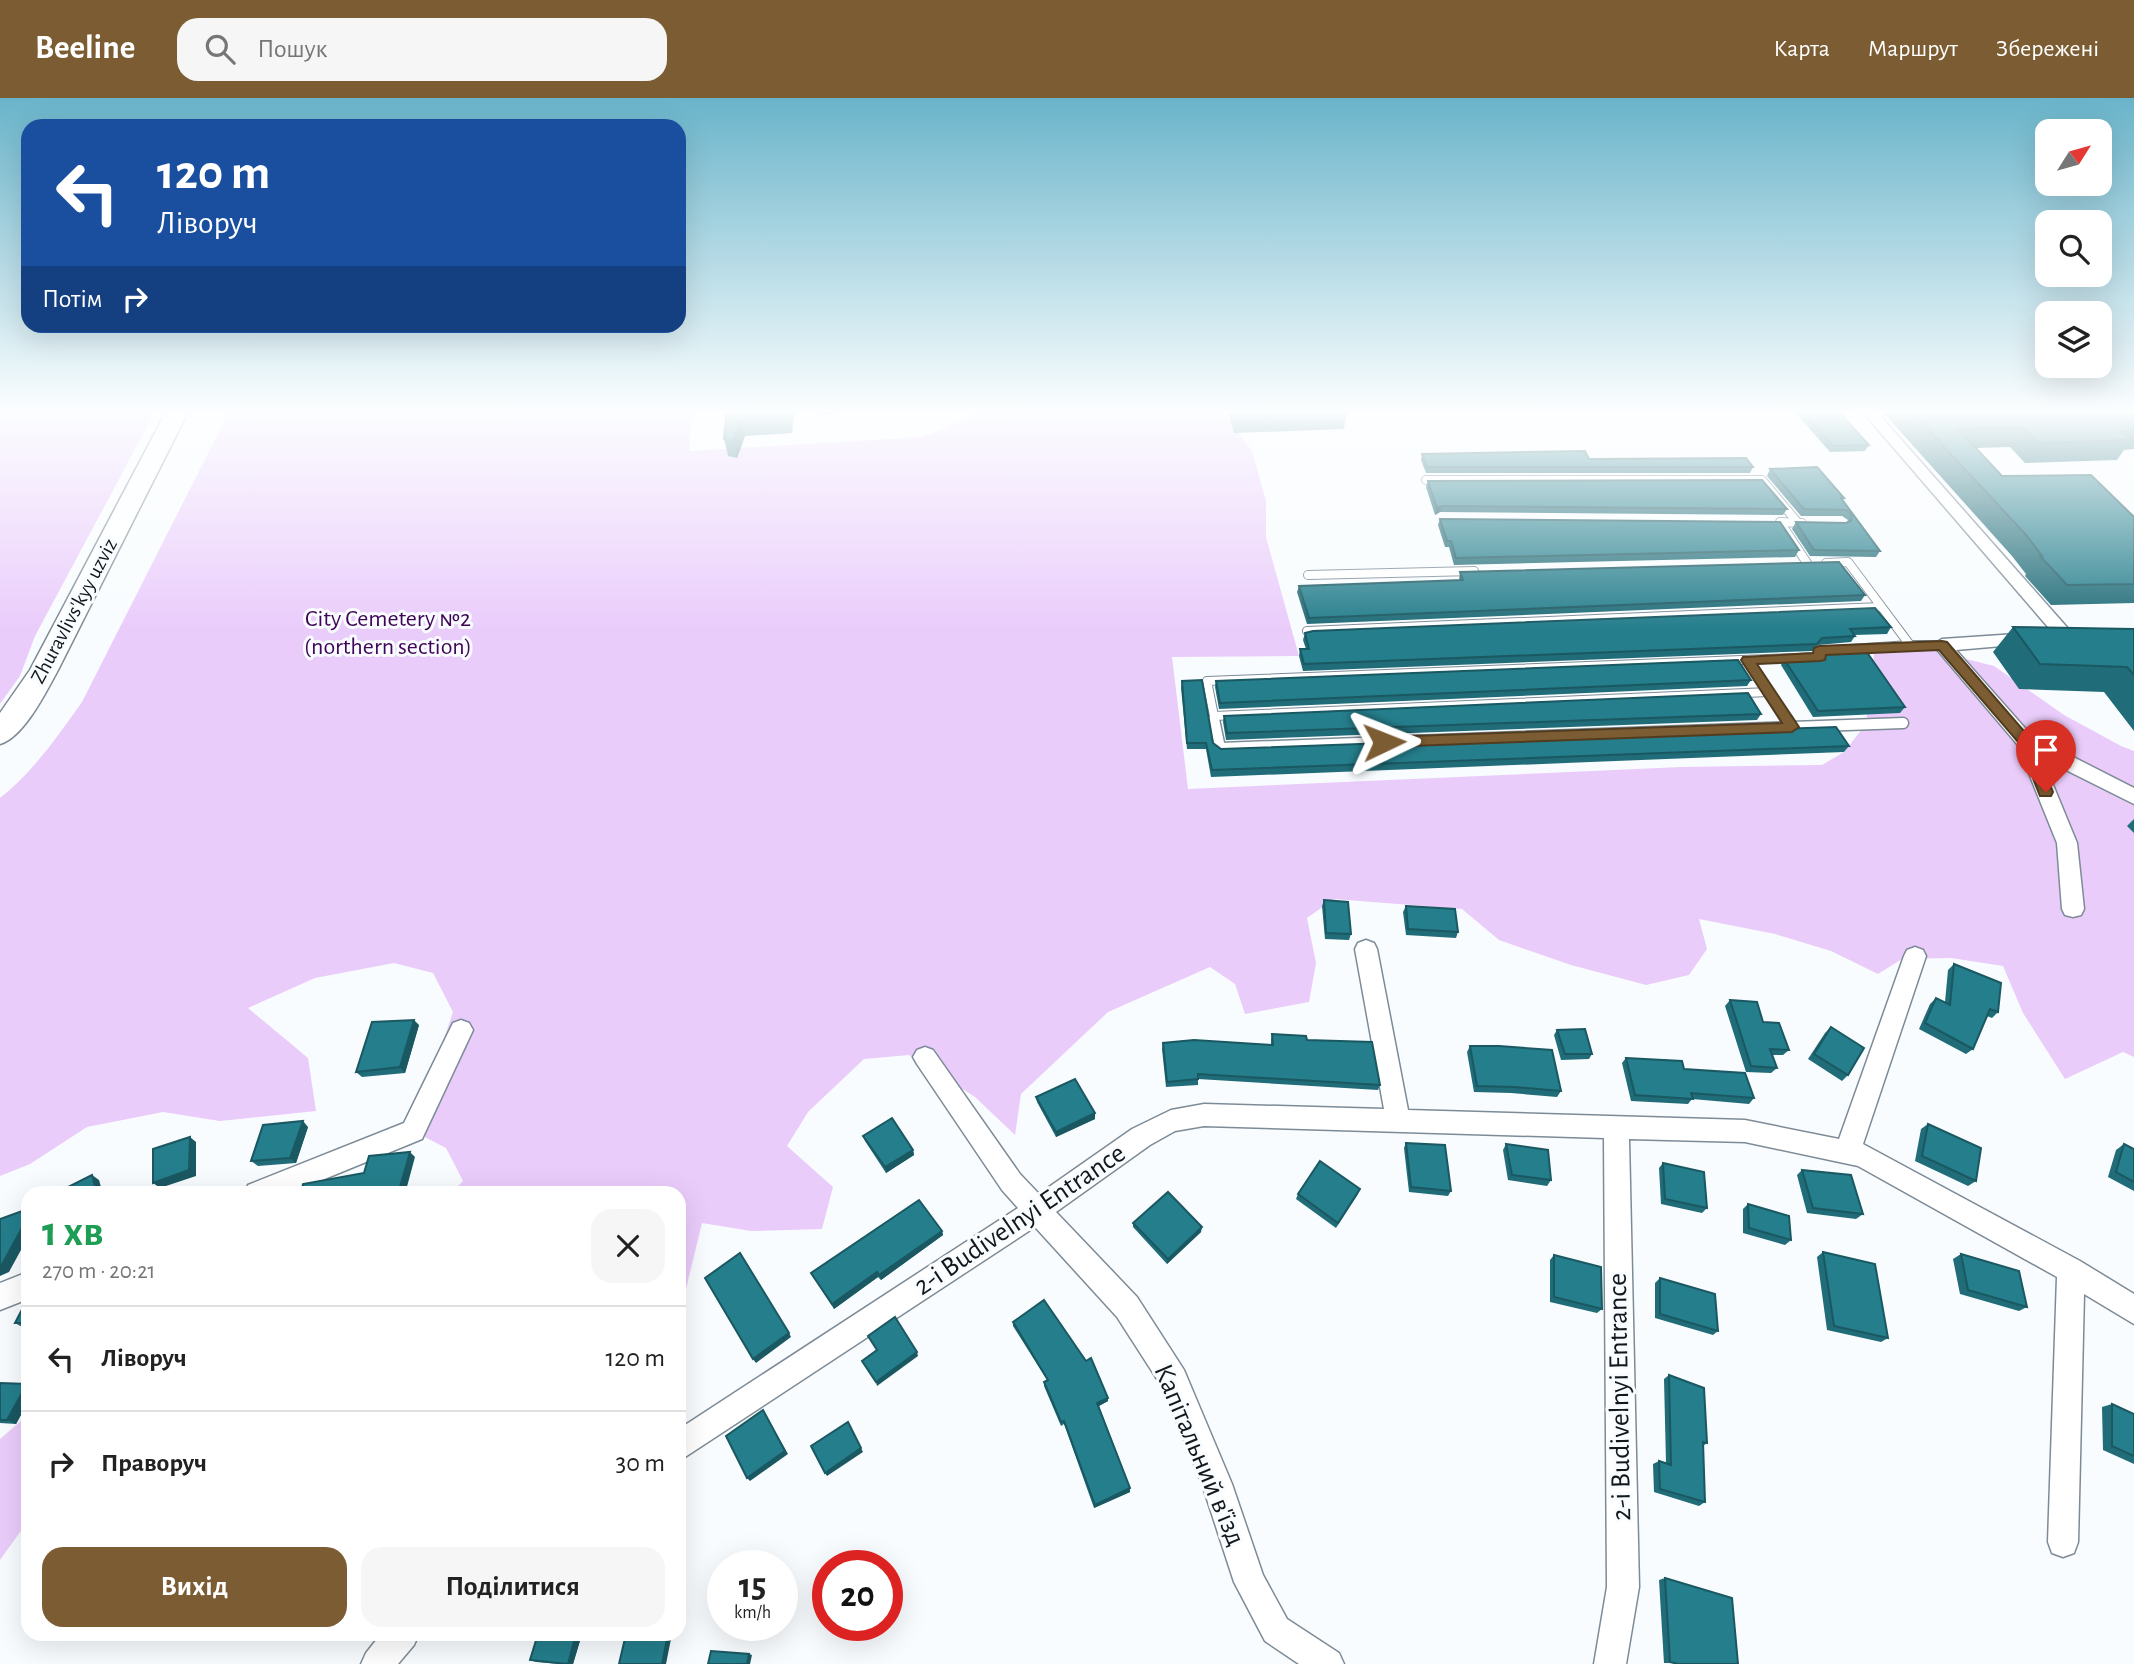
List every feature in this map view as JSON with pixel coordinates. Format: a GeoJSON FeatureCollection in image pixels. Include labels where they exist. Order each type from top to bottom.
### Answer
{"type":"FeatureCollection","features":[{"type":"Feature","properties":{"kind":"main road","name":"Zhuravlivs'kyy uzviz"},"geometry":{"type":"LineString","coordinates":[[0,734],[25,702],[44,670],[140,483]]}},
{"type":"Feature","properties":{"kind":"street"},"geometry":{"type":"LineString","coordinates":[[1934,483],[2073,636],[1942,645]]}},
{"type":"Feature","properties":{"kind":"street"},"geometry":{"type":"LineString","coordinates":[[1942,645],[2025,741],[2067,843],[2073,909]]}},
{"type":"Feature","properties":{"kind":"street"},"geometry":{"type":"LineString","coordinates":[[2025,741],[2134,797]]}},
{"type":"Feature","properties":{"kind":"street"},"geometry":{"type":"LineString","coordinates":[[1366,948],[1398,1121]]}},
{"type":"Feature","properties":{"kind":"street"},"geometry":{"type":"LineString","coordinates":[[1847,1153],[1915,956]]}},
{"type":"Feature","properties":{"kind":"street"},"geometry":{"type":"LineString","coordinates":[[277,1186],[413,1131],[461,1030]]}},
{"type":"Feature","properties":{"kind":"street","name":"Капітальний в'їзд"},"geometry":{"type":"LineString","coordinates":[[925,1057],[1011,1182],[1127,1307],[1174,1380],[1217,1484],[1250,1582],[1276,1630],[1328,1664]]}},
{"type":"Feature","properties":{"kind":"street","name":"2-i Budivelnyi Entrance"},"geometry":{"type":"LineString","coordinates":[[686,1441],[1038,1210],[1141,1137],[1171,1121],[1204,1115],[1745,1131],[1862,1155],[2071,1270],[2134,1310]]}},
{"type":"Feature","properties":{"kind":"street","name":"2-i Budivelnyi Entrance"},"geometry":{"type":"LineString","coordinates":[[1610,1664],[1623,1587],[1616,1129]]}},
{"type":"Feature","properties":{"kind":"street"},"geometry":{"type":"LineString","coordinates":[[2063,1542],[2071,1270]]}},
{"type":"Feature","properties":{"kind":"street"},"geometry":{"type":"LineString","coordinates":[[0,1297],[21,1289]]}},
{"type":"Feature","properties":{"kind":"street"},"geometry":{"type":"LineString","coordinates":[[377,1664],[397,1641]]}},
{"type":"Feature","properties":{"kind":"lane"},"geometry":{"type":"LineString","coordinates":[[1765,483],[1798,523]]}},
{"type":"Feature","properties":{"kind":"lane"},"geometry":{"type":"LineString","coordinates":[[1766,522],[1809,523]]}},
{"type":"Feature","properties":{"kind":"lane"},"geometry":{"type":"LineString","coordinates":[[1780,523],[1807,563]]}},
{"type":"Feature","properties":{"kind":"lane"},"geometry":{"type":"LineString","coordinates":[[1793,564],[1848,562],[1910,645]]}},
{"type":"Feature","properties":{"kind":"lane"},"geometry":{"type":"LineString","coordinates":[[1308,575],[1488,571]]}},
{"type":"Feature","properties":{"kind":"lane"},"geometry":{"type":"LineString","coordinates":[[1307,631],[1881,607]]}},
{"type":"Feature","properties":{"kind":"lane"},"geometry":{"type":"LineString","coordinates":[[1903,723],[1220,748],[1208,681],[1820,657],[1819,651],[1942,645]]}},
{"type":"Feature","properties":{"kind":"lane"},"geometry":{"type":"LineString","coordinates":[[1748,660],[1792,727]]}},
{"type":"Feature","properties":{"kind":"lane"},"geometry":{"type":"LineString","coordinates":[[1214,716],[1769,692]]}},
{"type":"Feature","properties":{"kind":"green space"},"geometry":{"type":"Polygon","coordinates":[[[0,483],[117,483],[35,636],[20,676],[0,704],[0,483]]]}},
{"type":"Feature","properties":{"kind":"green space","name":"City Cemetery №2 (northern section)"},"geometry":{"type":"Polygon","coordinates":[[[193,483],[1261,483],[1266,501],[1266,537],[1299,656],[1172,657],[1188,789],[1681,767],[1822,765],[1844,752],[1866,724],[1874,654],[1910,645],[1994,666],[2064,715],[2134,751],[2134,1057],[2123,1052],[2065,1079],[2023,1013],[2003,966],[1951,958],[1902,959],[1878,974],[1831,951],[1775,934],[1699,919],[1707,949],[1689,975],[1646,985],[1571,965],[1499,940],[1462,909],[1334,899],[1307,918],[1316,963],[1309,1002],[1245,1014],[1235,984],[1210,967],[1108,1012],[1021,1094],[1015,1135],[975,1097],[909,1055],[864,1059],[808,1112],[787,1146],[833,1187],[822,1229],[751,1231],[702,1223],[686,1289],[686,1186],[458,1186],[463,1181],[446,1148],[413,1131],[453,1012],[433,973],[394,963],[315,978],[248,1008],[308,1058],[316,1111],[220,1121],[163,1112],[87,1127],[30,1164],[0,1176],[0,798],[34,765],[82,702],[193,483]]]}},
{"type":"Feature","properties":{"kind":"green space"},"geometry":{"type":"Polygon","coordinates":[[[21,1421],[21,1531],[0,1560],[0,1439],[21,1421]]]}},
{"type":"Feature","properties":{"kind":"building"},"geometry":{"type":"Polygon","coordinates":[[[1429,483],[1765,483],[1787,509],[1442,506],[1437,508],[1429,483]]]}},
{"type":"Feature","properties":{"kind":"building"},"geometry":{"type":"Polygon","coordinates":[[[1782,483],[1831,483],[1880,551],[1814,550],[1796,522],[1846,523],[1851,521],[1852,514],[1846,510],[1804,509],[1782,483]]]}},
{"type":"Feature","properties":{"kind":"building"},"geometry":{"type":"Polygon","coordinates":[[[1978,483],[2099,483],[2134,517],[2134,584],[2067,585],[2040,556],[2027,536],[1978,483]]]}},
{"type":"Feature","properties":{"kind":"building"},"geometry":{"type":"Polygon","coordinates":[[[1440,519],[1780,522],[1799,550],[1456,558],[1440,519]]]}},
{"type":"Feature","properties":{"kind":"building"},"geometry":{"type":"Polygon","coordinates":[[[1839,562],[1865,595],[1309,618],[1299,586],[1463,580],[1460,572],[1839,562]]]}},
{"type":"Feature","properties":{"kind":"building"},"geometry":{"type":"Polygon","coordinates":[[[1875,608],[1891,627],[1850,629],[1855,636],[1822,638],[1817,644],[1304,664],[1300,649],[1309,649],[1305,633],[1313,631],[1875,608]]]}},
{"type":"Feature","properties":{"kind":"building"},"geometry":{"type":"Polygon","coordinates":[[[2013,627],[2134,629],[2134,675],[2127,667],[2040,664],[2013,627]]]}},
{"type":"Feature","properties":{"kind":"building"},"geometry":{"type":"Polygon","coordinates":[[[1864,648],[1905,707],[1818,711],[1784,659],[1824,657],[1831,651],[1864,648]]]}},
{"type":"Feature","properties":{"kind":"building"},"geometry":{"type":"Polygon","coordinates":[[[1738,660],[1751,680],[1220,703],[1216,681],[1738,660]]]}},
{"type":"Feature","properties":{"kind":"building"},"geometry":{"type":"Polygon","coordinates":[[[1202,680],[1213,743],[1221,749],[1836,727],[1849,746],[1212,770],[1206,743],[1187,743],[1182,681],[1202,680]]]}},
{"type":"Feature","properties":{"kind":"building"},"geometry":{"type":"Polygon","coordinates":[[[1748,693],[1761,714],[1227,733],[1224,716],[1748,693]]]}},
{"type":"Feature","properties":{"kind":"building"},"geometry":{"type":"Polygon","coordinates":[[[1324,900],[1348,902],[1351,934],[1326,933],[1324,900]]]}},
{"type":"Feature","properties":{"kind":"building"},"geometry":{"type":"Polygon","coordinates":[[[1406,906],[1455,909],[1458,932],[1408,929],[1406,906]]]}},
{"type":"Feature","properties":{"kind":"building"},"geometry":{"type":"Polygon","coordinates":[[[1954,964],[2001,983],[1998,1012],[1990,1009],[1973,1049],[1925,1023],[1936,998],[1950,1005],[1954,964]]]}},
{"type":"Feature","properties":{"kind":"building"},"geometry":{"type":"Polygon","coordinates":[[[1730,1000],[1757,1002],[1763,1022],[1779,1023],[1789,1050],[1770,1049],[1777,1068],[1751,1066],[1730,1000]]]}},
{"type":"Feature","properties":{"kind":"building"},"geometry":{"type":"Polygon","coordinates":[[[414,1020],[400,1067],[356,1072],[372,1022],[414,1020]]]}},
{"type":"Feature","properties":{"kind":"building"},"geometry":{"type":"Polygon","coordinates":[[[1831,1027],[1864,1048],[1848,1075],[1814,1054],[1831,1027]]]}},
{"type":"Feature","properties":{"kind":"building"},"geometry":{"type":"Polygon","coordinates":[[[1585,1029],[1592,1054],[1565,1054],[1557,1030],[1585,1029]]]}},
{"type":"Feature","properties":{"kind":"building"},"geometry":{"type":"Polygon","coordinates":[[[1272,1034],[1306,1036],[1307,1040],[1372,1042],[1380,1085],[1198,1074],[1198,1079],[1167,1082],[1163,1043],[1194,1040],[1273,1045],[1272,1034]]]}},
{"type":"Feature","properties":{"kind":"building"},"geometry":{"type":"Polygon","coordinates":[[[1470,1046],[1552,1050],[1561,1091],[1477,1086],[1470,1046]]]}},
{"type":"Feature","properties":{"kind":"building"},"geometry":{"type":"Polygon","coordinates":[[[1626,1058],[1682,1061],[1684,1069],[1745,1073],[1754,1098],[1691,1093],[1693,1099],[1635,1095],[1626,1058]]]}},
{"type":"Feature","properties":{"kind":"building"},"geometry":{"type":"Polygon","coordinates":[[[1075,1079],[1095,1113],[1056,1132],[1036,1097],[1075,1079]]]}},
{"type":"Feature","properties":{"kind":"building"},"geometry":{"type":"Polygon","coordinates":[[[892,1118],[913,1150],[885,1167],[863,1136],[892,1118]]]}},
{"type":"Feature","properties":{"kind":"building"},"geometry":{"type":"Polygon","coordinates":[[[303,1121],[290,1158],[251,1161],[263,1125],[303,1121]]]}},
{"type":"Feature","properties":{"kind":"building"},"geometry":{"type":"Polygon","coordinates":[[[1928,1124],[1981,1148],[1976,1181],[1922,1156],[1928,1124]]]}},
{"type":"Feature","properties":{"kind":"building"},"geometry":{"type":"Polygon","coordinates":[[[190,1137],[189,1170],[153,1183],[153,1149],[190,1137]]]}},
{"type":"Feature","properties":{"kind":"building"},"geometry":{"type":"Polygon","coordinates":[[[1406,1143],[1445,1145],[1451,1191],[1411,1187],[1406,1143]]]}},
{"type":"Feature","properties":{"kind":"building"},"geometry":{"type":"Polygon","coordinates":[[[1506,1144],[1548,1150],[1551,1180],[1512,1175],[1506,1144]]]}},
{"type":"Feature","properties":{"kind":"building"},"geometry":{"type":"Polygon","coordinates":[[[2124,1144],[2134,1149],[2134,1182],[2116,1172],[2124,1144]]]}},
{"type":"Feature","properties":{"kind":"building"},"geometry":{"type":"Polygon","coordinates":[[[410,1152],[400,1186],[303,1186],[364,1173],[369,1156],[410,1152]]]}},
{"type":"Feature","properties":{"kind":"building"},"geometry":{"type":"Polygon","coordinates":[[[1320,1161],[1360,1189],[1338,1223],[1298,1194],[1320,1161]]]}},
{"type":"Feature","properties":{"kind":"building"},"geometry":{"type":"Polygon","coordinates":[[[1663,1163],[1704,1172],[1707,1208],[1665,1199],[1663,1163]]]}},
{"type":"Feature","properties":{"kind":"building"},"geometry":{"type":"Polygon","coordinates":[[[1802,1170],[1851,1175],[1863,1214],[1813,1208],[1802,1170]]]}},
{"type":"Feature","properties":{"kind":"building"},"geometry":{"type":"Polygon","coordinates":[[[92,1175],[95,1186],[70,1186],[92,1175]]]}},
{"type":"Feature","properties":{"kind":"building"},"geometry":{"type":"Polygon","coordinates":[[[1168,1192],[1202,1227],[1168,1259],[1133,1223],[1168,1192]]]}},
{"type":"Feature","properties":{"kind":"building"},"geometry":{"type":"Polygon","coordinates":[[[919,1200],[942,1231],[832,1304],[811,1273],[919,1200]]]}},
{"type":"Feature","properties":{"kind":"building"},"geometry":{"type":"Polygon","coordinates":[[[1748,1204],[1789,1216],[1791,1240],[1749,1228],[1748,1204]]]}},
{"type":"Feature","properties":{"kind":"building"},"geometry":{"type":"Polygon","coordinates":[[[21,1212],[21,1230],[0,1268],[0,1219],[21,1212]]]}},
{"type":"Feature","properties":{"kind":"building"},"geometry":{"type":"Polygon","coordinates":[[[1823,1252],[1875,1264],[1888,1338],[1834,1326],[1823,1252]]]}},
{"type":"Feature","properties":{"kind":"building"},"geometry":{"type":"Polygon","coordinates":[[[740,1253],[789,1333],[753,1359],[705,1278],[740,1253]]]}},
{"type":"Feature","properties":{"kind":"building"},"geometry":{"type":"Polygon","coordinates":[[[1961,1254],[2019,1271],[2027,1307],[1968,1290],[1961,1254]]]}},
{"type":"Feature","properties":{"kind":"building"},"geometry":{"type":"Polygon","coordinates":[[[1554,1255],[1601,1267],[1602,1309],[1554,1297],[1554,1255]]]}},
{"type":"Feature","properties":{"kind":"building"},"geometry":{"type":"Polygon","coordinates":[[[1660,1278],[1715,1294],[1718,1331],[1660,1314],[1660,1278]]]}},
{"type":"Feature","properties":{"kind":"building"},"geometry":{"type":"Polygon","coordinates":[[[1044,1300],[1086,1361],[1091,1358],[1108,1398],[1097,1403],[1130,1488],[1095,1505],[1064,1421],[1061,1422],[1044,1382],[1048,1380],[1013,1322],[1044,1300]]]}},
{"type":"Feature","properties":{"kind":"building"},"geometry":{"type":"Polygon","coordinates":[[[21,1311],[21,1323],[15,1323],[21,1311]]]}},
{"type":"Feature","properties":{"kind":"building"},"geometry":{"type":"Polygon","coordinates":[[[895,1317],[917,1352],[876,1382],[862,1361],[877,1350],[868,1336],[895,1317]]]}},
{"type":"Feature","properties":{"kind":"building"},"geometry":{"type":"Polygon","coordinates":[[[1669,1375],[1704,1388],[1707,1443],[1703,1442],[1705,1502],[1660,1489],[1659,1461],[1671,1465],[1669,1375]]]}},
{"type":"Feature","properties":{"kind":"building"},"geometry":{"type":"Polygon","coordinates":[[[0,1383],[21,1384],[21,1395],[7,1420],[0,1420],[0,1383]]]}},
{"type":"Feature","properties":{"kind":"building"},"geometry":{"type":"Polygon","coordinates":[[[2112,1404],[2134,1414],[2134,1456],[2112,1446],[2112,1404]]]}},
{"type":"Feature","properties":{"kind":"building"},"geometry":{"type":"Polygon","coordinates":[[[763,1410],[785,1451],[747,1478],[726,1436],[763,1410]]]}},
{"type":"Feature","properties":{"kind":"building"},"geometry":{"type":"Polygon","coordinates":[[[848,1422],[861,1448],[825,1473],[811,1446],[848,1422]]]}},
{"type":"Feature","properties":{"kind":"building"},"geometry":{"type":"Polygon","coordinates":[[[1665,1578],[1732,1598],[1738,1664],[1670,1662],[1665,1578]]]}},
{"type":"Feature","properties":{"kind":"building"},"geometry":{"type":"Polygon","coordinates":[[[536,1641],[574,1641],[568,1664],[530,1660],[536,1641]]]}},
{"type":"Feature","properties":{"kind":"building"},"geometry":{"type":"Polygon","coordinates":[[[624,1641],[667,1641],[662,1664],[619,1664],[624,1641]]]}},
{"type":"Feature","properties":{"kind":"building"},"geometry":{"type":"Polygon","coordinates":[[[711,1651],[749,1654],[747,1664],[708,1664],[711,1651]]]}},
{"type":"Feature","properties":{"kind":"route"},"geometry":{"type":"LineString","coordinates":[[1384,742],[1792,727],[1748,660],[1820,657],[1819,651],[1942,645],[2025,741],[2046,792]]}}]}
